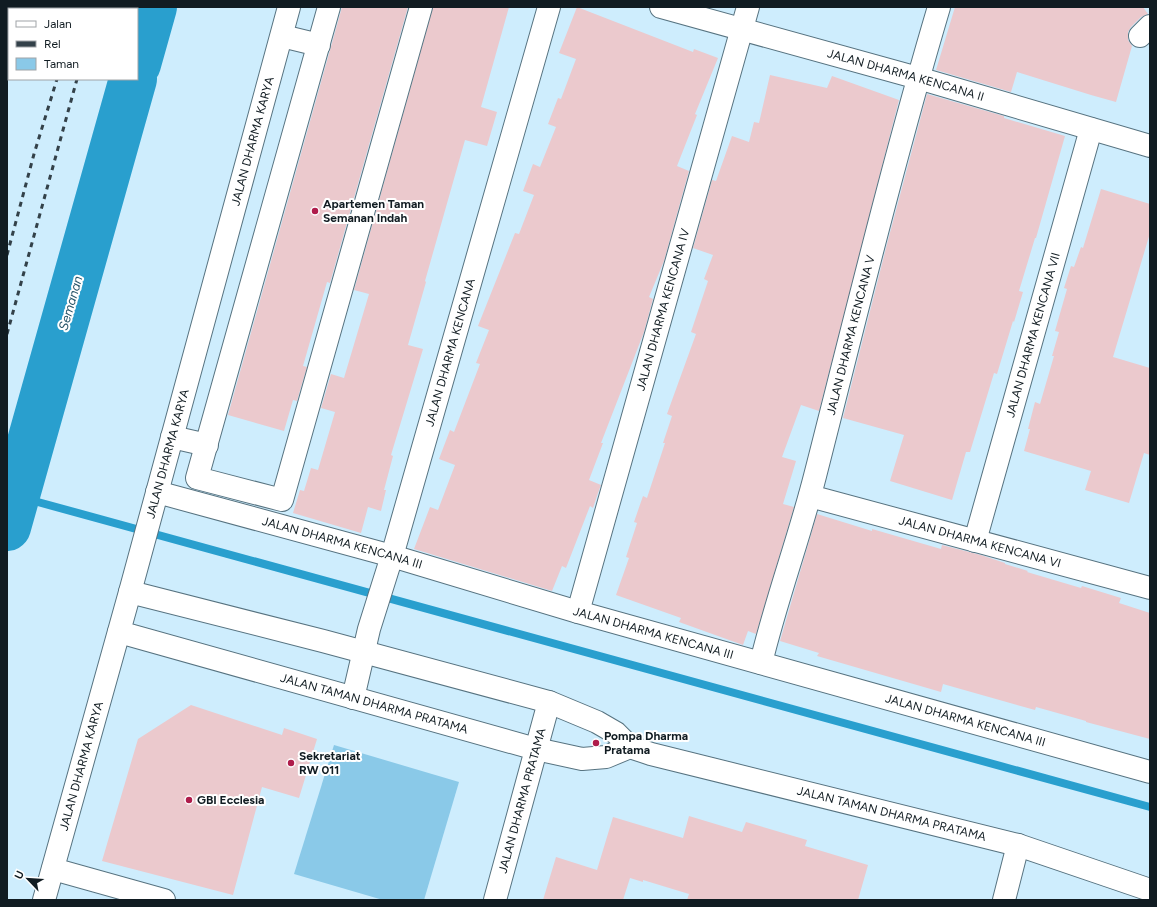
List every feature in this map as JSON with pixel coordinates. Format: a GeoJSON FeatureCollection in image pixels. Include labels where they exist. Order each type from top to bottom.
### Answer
{"type":"FeatureCollection","features":[{"type":"Feature","properties":{"kind":"street","name":"JALAN DHARMA KARYA"},"geometry":{"type":"LineString","coordinates":[[44,900],[133,582],[289,7]]}},
{"type":"Feature","properties":{"kind":"street"},"geometry":{"type":"LineString","coordinates":[[329,7],[197,478],[282,500],[421,7]]}},
{"type":"Feature","properties":{"kind":"street","name":"JALAN DHARMA KENCANA"},"geometry":{"type":"LineString","coordinates":[[353,698],[369,629],[549,7]]}},
{"type":"Feature","properties":{"kind":"street","name":"JALAN DHARMA KENCANA II"},"geometry":{"type":"LineString","coordinates":[[662,7],[918,78],[1150,146]]}},
{"type":"Feature","properties":{"kind":"street","name":"JALAN DHARMA KENCANA IV"},"geometry":{"type":"LineString","coordinates":[[578,612],[748,7]]}},
{"type":"Feature","properties":{"kind":"street","name":"JALAN DHARMA KENCANA V"},"geometry":{"type":"LineString","coordinates":[[761,663],[767,638],[810,496],[918,78],[939,7]]}},
{"type":"Feature","properties":{"kind":"street"},"geometry":{"type":"LineString","coordinates":[[282,36],[319,45]]}},
{"type":"Feature","properties":{"kind":"street","name":"JALAN DHARMA KENCANA VII"},"geometry":{"type":"LineString","coordinates":[[975,541],[1091,129]]}},
{"type":"Feature","properties":{"kind":"street"},"geometry":{"type":"LineString","coordinates":[[172,437],[207,445]]}},
{"type":"Feature","properties":{"kind":"street","name":"JALAN DHARMA KENCANA VI"},"geometry":{"type":"LineString","coordinates":[[810,496],[975,541],[1148,583]]}},
{"type":"Feature","properties":{"kind":"street","name":"JALAN DHARMA KENCANA III"},"geometry":{"type":"LineString","coordinates":[[155,500],[391,557],[578,612],[1150,772]]}},
{"type":"Feature","properties":{"kind":"street","name":"JALAN TAMAN DHARMA PRATAMA"},"geometry":{"type":"LineString","coordinates":[[133,582],[323,642],[549,702],[597,722],[616,733],[630,747],[651,754],[1018,845],[1150,890]]}},
{"type":"Feature","properties":{"kind":"street","name":"JALAN TAMAN DHARMA PRATAMA"},"geometry":{"type":"LineString","coordinates":[[119,632],[536,749],[582,759],[606,757],[630,747]]}},
{"type":"Feature","properties":{"kind":"street","name":"JALAN DHARMA PRATAMA"},"geometry":{"type":"LineString","coordinates":[[495,900],[549,702]]}},
{"type":"Feature","properties":{"kind":"street"},"geometry":{"type":"LineString","coordinates":[[1004,900],[1018,845]]}},
{"type":"Feature","properties":{"kind":"street"},"geometry":{"type":"LineString","coordinates":[[53,869],[164,900]]}},
{"type":"Feature","properties":{"kind":"green space"},"geometry":{"type":"Polygon","coordinates":[[[334,745],[459,782],[424,900],[383,900],[294,874],[334,745]]]}},
{"type":"Feature","properties":{"kind":"building","name":"Apartemen Taman Semanan Indah"},"geometry":{"type":"Polygon","coordinates":[[[342,7],[408,7],[330,283],[327,282],[303,366],[307,367],[297,401],[293,400],[284,431],[228,415],[342,7]]]}},
{"type":"Feature","properties":{"kind":"building"},"geometry":{"type":"Polygon","coordinates":[[[433,7],[509,7],[481,107],[497,112],[487,146],[465,140],[408,345],[423,349],[391,455],[393,456],[384,490],[386,490],[381,511],[368,507],[361,533],[293,513],[300,490],[304,491],[311,468],[318,470],[335,412],[321,408],[331,374],[344,378],[369,294],[354,290],[433,7]]]}},
{"type":"Feature","properties":{"kind":"building"},"geometry":{"type":"Polygon","coordinates":[[[577,7],[693,52],[694,49],[718,58],[695,114],[697,115],[677,166],[689,171],[664,261],[649,297],[653,299],[644,332],[601,443],[603,443],[589,480],[601,485],[593,508],[590,506],[566,568],[562,566],[552,591],[414,549],[430,507],[438,510],[455,465],[439,459],[450,430],[454,432],[480,364],[476,363],[489,330],[478,326],[515,233],[519,234],[534,195],[523,191],[533,164],[540,167],[556,127],[548,124],[558,98],[561,99],[576,59],[559,53],[577,7]]]}},
{"type":"Feature","properties":{"kind":"building"},"geometry":{"type":"Polygon","coordinates":[[[955,7],[1143,7],[1148,14],[1141,17],[1128,32],[1128,40],[1132,46],[1116,102],[1017,72],[1011,92],[936,70],[955,7]]]}},
{"type":"Feature","properties":{"kind":"building"},"geometry":{"type":"Polygon","coordinates":[[[770,75],[827,88],[832,76],[899,100],[819,411],[801,405],[782,457],[796,461],[783,504],[794,507],[756,634],[748,631],[743,645],[679,622],[681,618],[616,595],[629,558],[626,557],[637,523],[634,522],[643,496],[647,498],[665,443],[663,443],[672,416],[667,414],[696,334],[691,332],[708,281],[704,279],[713,255],[693,248],[712,180],[716,181],[732,136],[749,142],[754,122],[759,123],[770,75]]]}},
{"type":"Feature","properties":{"kind":"building"},"geometry":{"type":"Polygon","coordinates":[[[927,94],[1004,116],[1004,118],[1065,136],[1036,238],[1019,291],[1023,292],[1014,322],[1013,321],[997,374],[994,373],[970,452],[966,452],[952,500],[890,481],[904,435],[843,418],[927,94]]]}},
{"type":"Feature","properties":{"kind":"building"},"geometry":{"type":"Polygon","coordinates":[[[1101,189],[1150,204],[1150,233],[1113,357],[1150,368],[1150,455],[1144,453],[1129,503],[1085,490],[1091,471],[1024,451],[1035,402],[1040,404],[1054,356],[1052,356],[1059,332],[1055,331],[1067,289],[1064,288],[1071,266],[1074,267],[1081,247],[1083,248],[1101,189]]]}},
{"type":"Feature","properties":{"kind":"building"},"geometry":{"type":"Polygon","coordinates":[[[817,514],[872,531],[872,529],[941,549],[942,545],[981,555],[1028,571],[1027,572],[1121,598],[1119,603],[1150,613],[1150,739],[1036,707],[1035,710],[943,684],[941,692],[817,656],[819,653],[780,641],[817,514]]]}},
{"type":"Feature","properties":{"kind":"building","name":"GBI Ecclesia"},"geometry":{"type":"Polygon","coordinates":[[[191,705],[282,735],[284,728],[317,739],[299,798],[262,787],[233,895],[102,861],[138,739],[191,705]]]}},
{"type":"Feature","properties":{"kind":"building"},"geometry":{"type":"Polygon","coordinates":[[[689,816],[742,832],[746,822],[807,840],[805,846],[868,865],[858,900],[687,900],[689,894],[643,880],[643,882],[630,878],[623,900],[543,900],[556,857],[597,870],[613,817],[683,838],[689,816]]]}},
{"type":"Feature","properties":{"kind":"waterway","name":"Semanan"},"geometry":{"type":"LineString","coordinates":[[138,60],[153,7]]}},
{"type":"Feature","properties":{"kind":"waterway","name":"Semanan"},"geometry":{"type":"LineString","coordinates":[[7,527],[133,80]]}},
{"type":"Feature","properties":{"kind":"waterway"},"geometry":{"type":"LineString","coordinates":[[16,496],[1150,807]]}},
{"type":"Feature","properties":{"kind":"railway"},"geometry":{"type":"LineString","coordinates":[[7,255],[34,154],[57,80]]}},
{"type":"Feature","properties":{"kind":"railway"},"geometry":{"type":"LineString","coordinates":[[7,334],[77,80]]}},
{"type":"Feature","properties":{"kind":"place","name":"Apartemen Taman Semanan Indah"},"geometry":{"type":"Point","coordinates":[315,211]}},
{"type":"Feature","properties":{"kind":"place","name":"Pompa Dharma Pratama"},"geometry":{"type":"Point","coordinates":[596,743]}},
{"type":"Feature","properties":{"kind":"place","name":"Sekretariat RW 011"},"geometry":{"type":"Point","coordinates":[291,763]}},
{"type":"Feature","properties":{"kind":"place","name":"GBI Ecclesia"},"geometry":{"type":"Point","coordinates":[189,800]}}]}
